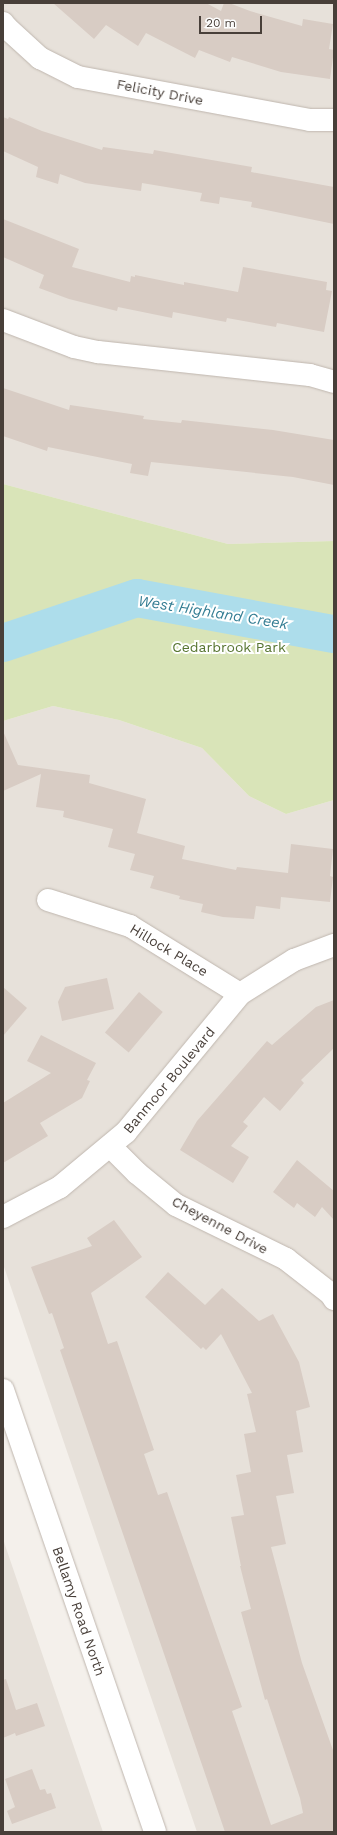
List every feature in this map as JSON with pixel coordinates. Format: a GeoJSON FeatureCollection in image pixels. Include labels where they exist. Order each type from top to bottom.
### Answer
{"type":"FeatureCollection","features":[{"type":"Feature","properties":{"kind":"street","name":"Felicity Drive"},"geometry":{"type":"LineString","coordinates":[[3,23],[40,58],[78,77],[310,120],[334,120]]}},
{"type":"Feature","properties":{"kind":"street"},"geometry":{"type":"LineString","coordinates":[[3,320],[74,347],[98,352],[310,375],[334,382]]}},
{"type":"Feature","properties":{"kind":"street","name":"Hillock Place"},"geometry":{"type":"LineString","coordinates":[[48,900],[130,926],[240,994]]}},
{"type":"Feature","properties":{"kind":"street","name":"Banmoor Boulevard"},"geometry":{"type":"LineString","coordinates":[[3,1217],[60,1187],[126,1132],[240,994],[294,960],[334,945]]}},
{"type":"Feature","properties":{"kind":"street","name":"Cheyenne Drive"},"geometry":{"type":"LineString","coordinates":[[110,1146],[138,1173],[176,1205],[238,1237],[286,1259],[331,1294],[334,1299]]}},
{"type":"Feature","properties":{"kind":"street","name":"Bellamy Road North"},"geometry":{"type":"LineString","coordinates":[[3,1390],[155,1832]]}},
{"type":"Feature","properties":{"kind":"shaded area"},"geometry":{"type":"Polygon","coordinates":[[[3,3],[334,3],[334,541],[228,544],[3,484],[3,3]]]}},
{"type":"Feature","properties":{"kind":"shaded area"},"geometry":{"type":"Polygon","coordinates":[[[53,706],[119,720],[202,748],[249,796],[286,814],[334,800],[334,1832],[197,1832],[3,1264],[3,721],[53,706]]]}},
{"type":"Feature","properties":{"kind":"shaded area"},"geometry":{"type":"Polygon","coordinates":[[[3,1538],[5,1545],[103,1832],[3,1832],[3,1538]]]}},
{"type":"Feature","properties":{"kind":"green space","name":"Cedarbrook Park"},"geometry":{"type":"Polygon","coordinates":[[[3,484],[228,544],[334,541],[334,800],[286,814],[249,796],[202,748],[119,720],[53,706],[3,721],[3,484]]]}},
{"type":"Feature","properties":{"kind":"building"},"geometry":{"type":"Polygon","coordinates":[[[53,3],[206,3],[221,11],[224,3],[229,3],[250,11],[302,26],[303,19],[333,24],[329,49],[334,50],[330,79],[281,72],[232,57],[230,62],[199,50],[195,58],[146,33],[138,46],[106,25],[94,39],[53,3]]]}},
{"type":"Feature","properties":{"kind":"building"},"geometry":{"type":"Polygon","coordinates":[[[3,117],[8,119],[9,117],[42,131],[102,150],[103,147],[153,154],[154,150],[252,167],[251,172],[334,187],[334,224],[251,207],[252,202],[220,197],[219,204],[200,201],[202,193],[142,183],[141,191],[85,183],[60,174],[58,184],[36,177],[38,167],[3,151],[3,117]]]}},
{"type":"Feature","properties":{"kind":"building"},"geometry":{"type":"Polygon","coordinates":[[[3,219],[79,249],[72,267],[130,282],[131,276],[135,277],[135,275],[184,285],[184,282],[238,292],[243,267],[327,282],[326,290],[332,291],[324,332],[277,323],[276,327],[227,318],[226,322],[173,312],[172,318],[118,307],[117,311],[69,299],[39,288],[44,275],[3,257],[3,219]]]}},
{"type":"Feature","properties":{"kind":"building"},"geometry":{"type":"Polygon","coordinates":[[[3,388],[69,410],[70,405],[144,416],[143,419],[181,423],[182,420],[273,430],[334,440],[334,485],[293,477],[151,462],[148,476],[130,473],[132,464],[48,447],[47,451],[3,436],[3,388]]]}},
{"type":"Feature","properties":{"kind":"building"},"geometry":{"type":"Polygon","coordinates":[[[3,731],[18,765],[90,775],[89,783],[146,799],[137,833],[185,846],[182,859],[236,870],[237,867],[288,873],[291,844],[333,849],[330,876],[333,877],[330,902],[281,897],[280,909],[256,906],[254,919],[223,917],[201,912],[203,904],[179,899],[180,896],[150,888],[154,876],[130,870],[135,854],[108,847],[113,829],[63,817],[64,811],[36,807],[41,774],[3,791],[3,731]]]}},
{"type":"Feature","properties":{"kind":"building"},"geometry":{"type":"Polygon","coordinates":[[[107,978],[114,1009],[62,1021],[58,1002],[65,987],[107,978]]]}},
{"type":"Feature","properties":{"kind":"building"},"geometry":{"type":"Polygon","coordinates":[[[3,987],[27,1008],[3,1036],[3,987]]]}},
{"type":"Feature","properties":{"kind":"building"},"geometry":{"type":"Polygon","coordinates":[[[139,992],[163,1012],[129,1053],[105,1033],[139,992]]]}},
{"type":"Feature","properties":{"kind":"building"},"geometry":{"type":"Polygon","coordinates":[[[334,1000],[334,1048],[301,1080],[304,1083],[280,1111],[264,1097],[243,1122],[248,1126],[231,1146],[249,1157],[233,1183],[180,1150],[197,1121],[267,1041],[272,1045],[316,1007],[334,1000]]]}},
{"type":"Feature","properties":{"kind":"building"},"geometry":{"type":"Polygon","coordinates":[[[41,1035],[96,1063],[87,1080],[90,1081],[82,1098],[40,1123],[48,1136],[3,1163],[3,1103],[51,1073],[27,1061],[41,1035]]]}},
{"type":"Feature","properties":{"kind":"building"},"geometry":{"type":"Polygon","coordinates":[[[297,1160],[334,1191],[334,1220],[322,1207],[315,1217],[297,1203],[294,1208],[273,1192],[297,1160]]]}},
{"type":"Feature","properties":{"kind":"building"},"geometry":{"type":"Polygon","coordinates":[[[114,1220],[142,1257],[91,1293],[108,1344],[117,1341],[154,1450],[144,1454],[158,1495],[167,1492],[242,1707],[232,1711],[271,1825],[303,1813],[300,1798],[267,1699],[265,1700],[241,1612],[251,1609],[240,1566],[231,1517],[244,1515],[236,1475],[251,1472],[244,1434],[256,1432],[247,1394],[252,1393],[221,1334],[206,1350],[203,1347],[201,1349],[145,1297],[168,1272],[205,1305],[222,1288],[259,1321],[273,1314],[299,1362],[310,1407],[296,1411],[303,1452],[287,1455],[294,1493],[276,1496],[286,1544],[271,1547],[302,1663],[334,1753],[334,1832],[225,1832],[60,1350],[64,1348],[52,1313],[49,1314],[31,1267],[92,1246],[87,1238],[114,1220]]]}},
{"type":"Feature","properties":{"kind":"building"},"geometry":{"type":"Polygon","coordinates":[[[6,1679],[16,1710],[37,1703],[45,1726],[16,1736],[15,1733],[3,1738],[3,1680],[6,1679]]]}},
{"type":"Feature","properties":{"kind":"building"},"geometry":{"type":"Polygon","coordinates":[[[32,1769],[40,1790],[45,1789],[47,1794],[51,1793],[56,1808],[12,1824],[7,1811],[15,1807],[5,1779],[32,1769]]]}},
{"type":"Feature","properties":{"kind":"waterway","name":"West Highland Creek"},"geometry":{"type":"LineString","coordinates":[[3,643],[137,598],[334,634]]}}]}
